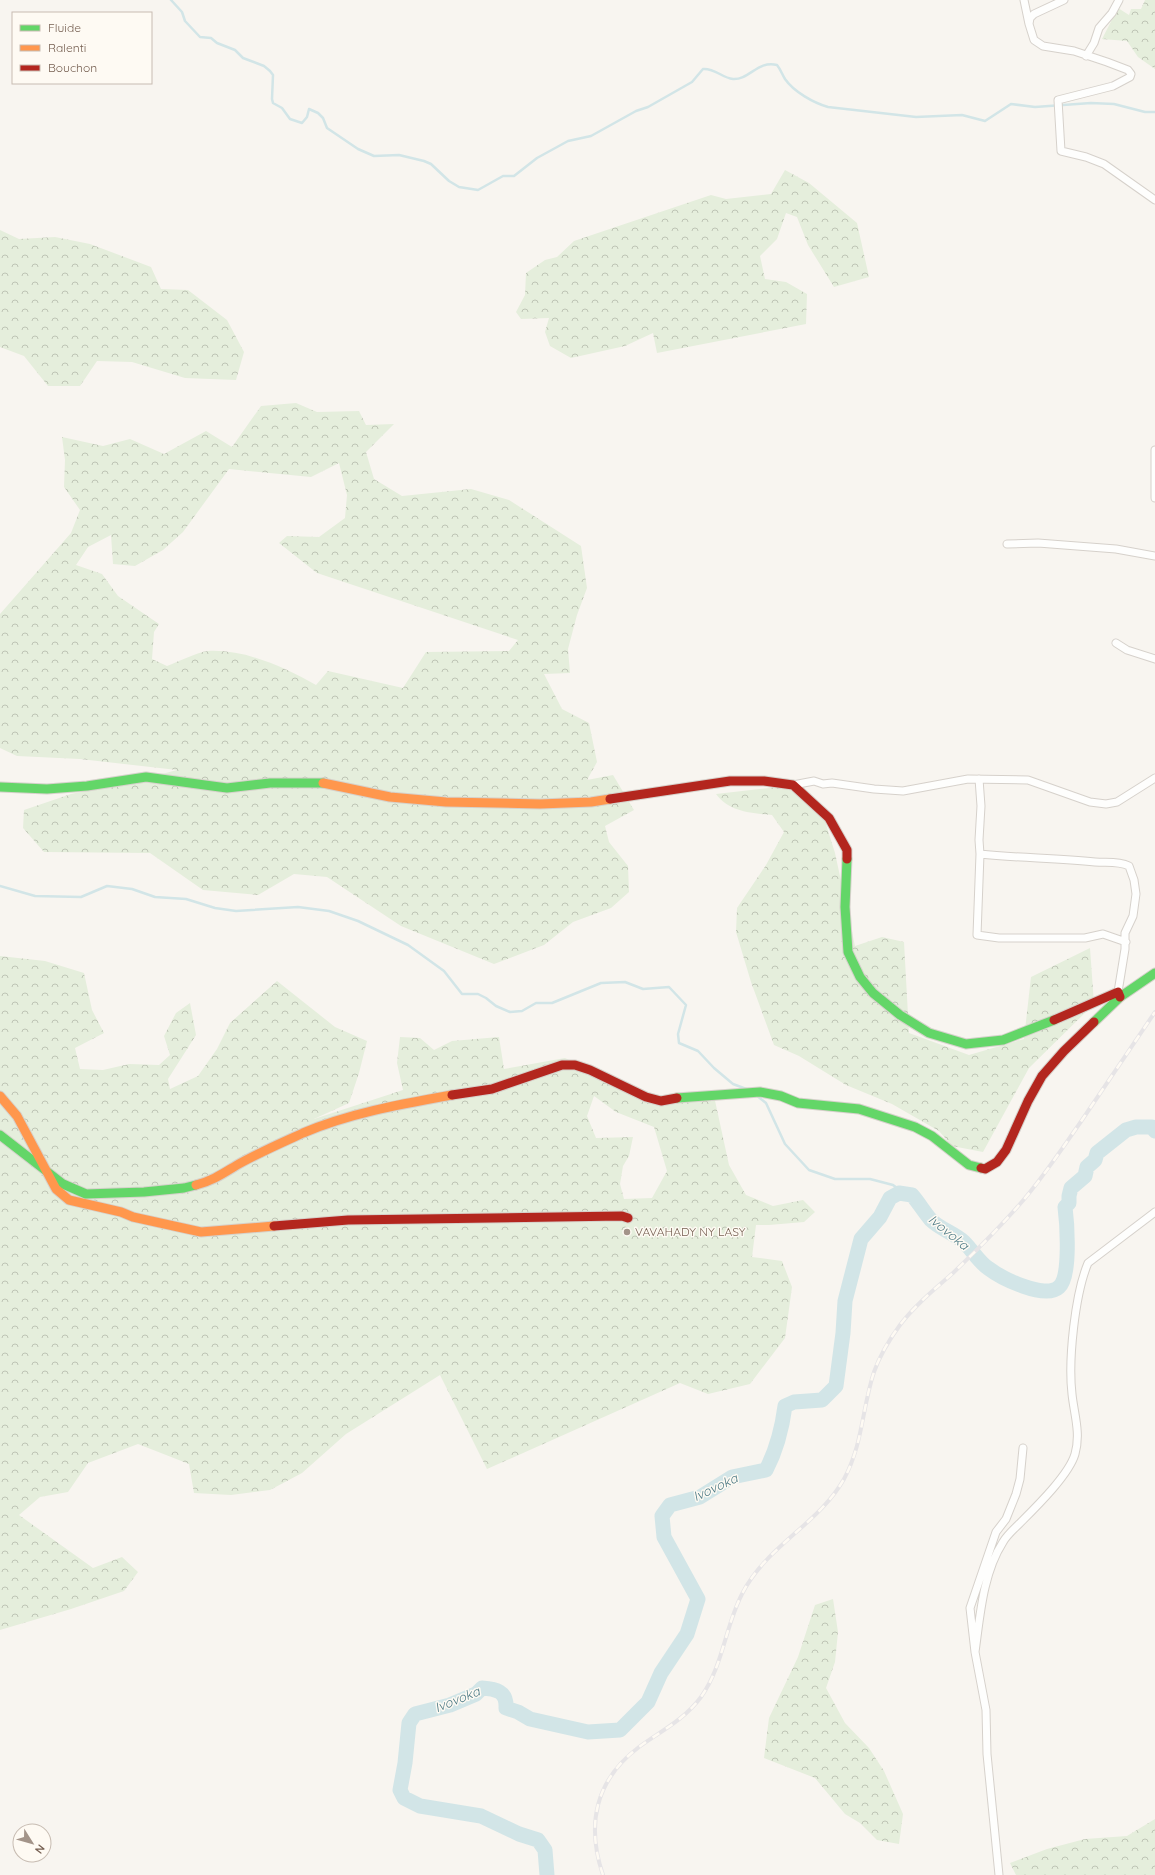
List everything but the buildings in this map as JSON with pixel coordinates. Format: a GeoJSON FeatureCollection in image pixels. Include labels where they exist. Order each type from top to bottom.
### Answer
{"type":"FeatureCollection","features":[{"type":"Feature","properties":{"kind":"street"},"geometry":{"type":"LineString","coordinates":[[1024,0],[1034,40],[1043,46],[1074,51],[1128,70],[1131,74],[1130,77],[1113,86],[1058,100],[1060,113],[1061,151],[1086,157],[1104,164],[1155,200]]}},
{"type":"Feature","properties":{"kind":"street"},"geometry":{"type":"LineString","coordinates":[[1029,24],[1030,18],[1034,14],[1064,0]]}},
{"type":"Feature","properties":{"kind":"street"},"geometry":{"type":"LineString","coordinates":[[1086,56],[1094,43],[1099,28],[1112,13],[1119,0]]}},
{"type":"Feature","properties":{"kind":"street"},"geometry":{"type":"LineString","coordinates":[[1155,450],[1155,498]]}},
{"type":"Feature","properties":{"kind":"street"},"geometry":{"type":"LineString","coordinates":[[1007,544],[1038,543],[1116,549],[1155,556]]}},
{"type":"Feature","properties":{"kind":"street"},"geometry":{"type":"LineString","coordinates":[[1116,643],[1127,650],[1155,659]]}},
{"type":"Feature","properties":{"kind":"street"},"geometry":{"type":"LineString","coordinates":[[0,787],[47,789],[87,786],[146,777],[227,788],[270,783],[321,784],[390,797],[446,802],[540,804],[591,802],[730,781],[764,781],[793,785],[814,781],[823,784],[832,783],[903,792],[968,779],[979,779],[1028,780],[1090,802],[1106,804],[1117,802],[1155,778]]}},
{"type":"Feature","properties":{"kind":"street"},"geometry":{"type":"LineString","coordinates":[[979,779],[980,854],[977,935],[999,938],[1085,938],[1102,934],[1126,942]]}},
{"type":"Feature","properties":{"kind":"street"},"geometry":{"type":"LineString","coordinates":[[793,785],[829,818],[846,850],[848,952],[860,977],[873,993],[900,1015],[928,1033],[966,1044],[1003,1040],[1037,1028],[1119,994],[1155,973]]}},
{"type":"Feature","properties":{"kind":"street"},"geometry":{"type":"LineString","coordinates":[[0,1135],[63,1184],[86,1194],[144,1192],[184,1188],[213,1180],[237,1165],[303,1133],[359,1114],[406,1103],[492,1089],[562,1065],[575,1065],[590,1070],[646,1097],[661,1101],[691,1096],[748,1094],[760,1092],[781,1096],[798,1103],[859,1109],[915,1126],[932,1136],[969,1165],[985,1169],[997,1162],[1006,1150],[1028,1101],[1042,1076],[1119,994],[1126,933],[1133,916],[1136,894],[1134,880],[1129,866],[1120,862],[1106,863],[1047,857],[1013,857],[980,854]]}},
{"type":"Feature","properties":{"kind":"street"},"geometry":{"type":"LineString","coordinates":[[0,1096],[17,1116],[46,1172],[59,1193],[69,1200],[121,1212],[133,1217],[201,1232],[348,1220],[494,1219],[532,1216],[622,1216],[628,1218]]}},
{"type":"Feature","properties":{"kind":"street"},"geometry":{"type":"LineString","coordinates":[[975,1652],[988,1578],[1003,1541],[1060,1479],[1075,1454],[1078,1427],[1072,1393],[1072,1351],[1076,1314],[1083,1276],[1088,1263],[1155,1212]]}},
{"type":"Feature","properties":{"kind":"street"},"geometry":{"type":"LineString","coordinates":[[999,1875],[987,1754],[986,1710],[975,1652],[970,1608],[996,1532],[1006,1519],[1016,1494],[1020,1479],[1024,1448]]}},
{"type":"Feature","properties":{"kind":"green space"},"geometry":{"type":"Polygon","coordinates":[[[1145,0],[1155,0],[1155,69],[1138,57],[1127,41],[1102,39],[1118,8],[1129,15],[1131,9],[1141,9],[1145,0]]]}},
{"type":"Feature","properties":{"kind":"green space"},"geometry":{"type":"Polygon","coordinates":[[[785,170],[809,183],[857,223],[869,277],[834,287],[808,245],[797,217],[786,213],[777,239],[760,256],[765,279],[786,282],[807,294],[806,324],[657,353],[653,333],[625,346],[571,358],[550,346],[545,332],[549,318],[521,319],[516,312],[525,295],[526,273],[545,260],[557,257],[574,241],[711,195],[726,199],[771,194],[785,170]]]}},
{"type":"Feature","properties":{"kind":"green space"},"geometry":{"type":"Polygon","coordinates":[[[0,230],[19,239],[55,237],[90,244],[151,267],[161,289],[188,290],[227,320],[244,352],[236,380],[185,378],[132,362],[97,361],[80,386],[48,386],[24,356],[0,347],[0,230]]]}},
{"type":"Feature","properties":{"kind":"green space"},"geometry":{"type":"Polygon","coordinates":[[[296,403],[317,412],[359,411],[366,425],[394,424],[366,452],[374,479],[402,496],[471,489],[509,500],[581,546],[587,588],[577,615],[568,649],[570,673],[544,674],[562,709],[589,723],[597,762],[587,780],[613,775],[634,810],[605,826],[609,842],[628,866],[629,892],[611,908],[573,922],[544,945],[494,964],[401,926],[327,877],[294,874],[258,895],[203,890],[150,853],[44,852],[23,828],[24,810],[71,794],[143,779],[177,770],[80,759],[17,756],[0,748],[0,614],[71,533],[80,510],[64,487],[65,460],[62,437],[103,446],[130,439],[164,454],[206,431],[232,447],[261,406],[296,403]],[[339,463],[311,477],[229,469],[183,532],[163,550],[135,566],[113,564],[111,535],[88,547],[76,565],[102,574],[118,596],[159,624],[154,632],[152,659],[167,666],[204,652],[222,651],[264,660],[316,685],[328,671],[403,688],[426,652],[509,651],[518,640],[317,573],[279,543],[287,536],[319,537],[345,518],[347,495],[339,463]]]}},
{"type":"Feature","properties":{"kind":"green space"},"geometry":{"type":"Polygon","coordinates":[[[787,786],[824,818],[835,853],[855,946],[882,937],[904,942],[909,1033],[969,1055],[1024,1039],[1031,977],[1090,948],[1094,1004],[1029,1068],[983,1152],[952,1146],[939,1131],[892,1104],[846,1085],[799,1056],[774,1045],[751,982],[736,932],[737,908],[766,865],[784,832],[772,815],[748,812],[734,808],[727,805],[716,794],[787,786]]]}},
{"type":"Feature","properties":{"kind":"green space"},"geometry":{"type":"Polygon","coordinates":[[[0,956],[45,961],[84,973],[92,1010],[104,1033],[75,1048],[80,1069],[103,1070],[129,1064],[159,1065],[170,1055],[164,1036],[176,1013],[190,1003],[196,1035],[168,1079],[170,1089],[198,1076],[217,1049],[230,1023],[277,981],[335,1027],[367,1041],[359,1073],[349,1103],[314,1119],[403,1090],[397,1063],[400,1037],[420,1038],[434,1050],[452,1041],[499,1037],[504,1069],[565,1058],[646,1097],[714,1096],[729,1165],[746,1195],[773,1206],[803,1200],[815,1212],[804,1222],[756,1225],[752,1257],[782,1261],[792,1287],[785,1338],[750,1384],[708,1394],[680,1383],[487,1469],[440,1375],[346,1434],[302,1473],[270,1490],[231,1495],[194,1493],[189,1464],[138,1444],[88,1463],[68,1492],[40,1497],[19,1515],[93,1568],[122,1557],[138,1572],[124,1591],[71,1609],[0,1630],[0,956]],[[594,1096],[587,1116],[596,1138],[633,1137],[629,1156],[623,1166],[620,1184],[624,1199],[652,1198],[667,1171],[654,1127],[616,1112],[594,1096]]]}},
{"type":"Feature","properties":{"kind":"green space"},"geometry":{"type":"Polygon","coordinates":[[[833,1599],[838,1632],[835,1662],[826,1688],[845,1723],[869,1748],[884,1771],[903,1814],[899,1844],[877,1840],[860,1823],[845,1814],[815,1778],[764,1758],[769,1718],[798,1657],[815,1605],[833,1599]]]}},
{"type":"Feature","properties":{"kind":"green space"},"geometry":{"type":"Polygon","coordinates":[[[1155,1819],[1155,1875],[1016,1875],[1010,1863],[1047,1849],[1085,1839],[1127,1836],[1155,1819]]]}},
{"type":"Feature","properties":{"kind":"waterway"},"geometry":{"type":"LineString","coordinates":[[171,0],[182,12],[185,21],[200,37],[211,38],[217,43],[235,50],[243,58],[264,66],[270,71],[273,75],[273,103],[282,108],[290,119],[302,123],[307,117],[309,109],[318,113],[323,118],[327,128],[358,149],[374,156],[399,155],[424,161],[431,164],[449,181],[459,187],[478,190],[503,176],[514,176],[537,158],[568,141],[591,136],[636,111],[648,107],[692,82],[703,69],[711,70],[733,79],[744,77],[764,65],[777,65],[789,84],[811,100],[828,107],[916,117],[962,115],[985,121],[1011,104],[1035,107],[1091,103],[1114,104],[1145,112],[1155,112]]}},
{"type":"Feature","properties":{"kind":"waterway"},"geometry":{"type":"LineString","coordinates":[[0,886],[35,896],[81,897],[107,886],[132,889],[155,897],[186,899],[215,908],[236,911],[298,907],[329,911],[358,921],[408,945],[444,971],[462,994],[478,994],[496,1006],[510,1012],[522,1011],[536,1003],[552,1003],[601,983],[625,982],[643,989],[669,987],[686,1005],[678,1034],[679,1043],[698,1051],[714,1068],[733,1084],[749,1090]]}},
{"type":"Feature","properties":{"kind":"waterway"},"geometry":{"type":"LineString","coordinates":[[756,1095],[766,1103],[785,1144],[809,1170],[835,1179],[870,1179],[893,1185],[905,1194]]}},
{"type":"Feature","properties":{"kind":"waterway","name":"Ivovoka"},"geometry":{"type":"LineString","coordinates":[[547,1875],[545,1850],[538,1840],[519,1834],[481,1816],[420,1806],[404,1798],[400,1790],[405,1763],[409,1723],[415,1714],[450,1705],[476,1694],[482,1688],[500,1692],[505,1698],[506,1708],[518,1712],[530,1719],[588,1732],[620,1730],[648,1702],[661,1673],[687,1634],[698,1599],[664,1537],[662,1516],[670,1505],[700,1497],[732,1477],[766,1470],[778,1439],[785,1406],[794,1402],[822,1400],[836,1386],[843,1333],[845,1301],[861,1239],[880,1217],[890,1198],[899,1193],[912,1195],[931,1220],[964,1242],[982,1263],[994,1272],[1023,1286],[1044,1291],[1052,1290],[1059,1287],[1063,1281],[1065,1272],[1067,1261],[1067,1224],[1065,1207],[1069,1203],[1071,1188],[1085,1176],[1087,1167],[1095,1160],[1097,1153],[1126,1130],[1136,1127],[1152,1127],[1155,1131]]}},
{"type":"Feature","properties":{"kind":"railway"},"geometry":{"type":"LineString","coordinates":[[603,1875],[595,1839],[595,1821],[598,1805],[612,1774],[624,1760],[639,1747],[680,1719],[701,1697],[714,1672],[736,1607],[752,1577],[778,1548],[821,1509],[844,1479],[859,1439],[870,1385],[876,1366],[892,1336],[912,1311],[979,1248],[1028,1194],[1080,1123],[1155,1012]]}},
{"type":"Feature","properties":{"kind":"traffic: fast"},"geometry":{"type":"LineString","coordinates":[[0,787],[47,789],[87,786],[146,777],[227,788],[270,783],[323,783]]}},
{"type":"Feature","properties":{"kind":"traffic: fast"},"geometry":{"type":"LineString","coordinates":[[847,859],[845,907],[848,952],[860,977],[873,993],[900,1015],[929,1033],[966,1044],[1003,1040],[1054,1020]]}},
{"type":"Feature","properties":{"kind":"traffic: fast"},"geometry":{"type":"LineString","coordinates":[[1094,1022],[1120,997],[1155,973]]}},
{"type":"Feature","properties":{"kind":"traffic: fast"},"geometry":{"type":"LineString","coordinates":[[677,1098],[760,1092],[781,1096],[798,1103],[859,1109],[915,1127],[932,1136],[969,1165],[981,1168]]}},
{"type":"Feature","properties":{"kind":"traffic: fast"},"geometry":{"type":"LineString","coordinates":[[0,1135],[63,1184],[86,1194],[144,1192],[184,1188],[196,1185]]}},
{"type":"Feature","properties":{"kind":"traffic: slow"},"geometry":{"type":"LineString","coordinates":[[323,783],[390,797],[446,802],[540,804],[591,802],[610,799]]}},
{"type":"Feature","properties":{"kind":"traffic: slow"},"geometry":{"type":"LineString","coordinates":[[196,1185],[213,1179],[270,1148],[321,1126],[376,1110],[452,1095]]}},
{"type":"Feature","properties":{"kind":"traffic: slow"},"geometry":{"type":"LineString","coordinates":[[0,1096],[17,1116],[56,1189],[69,1200],[121,1212],[133,1217],[201,1232],[274,1226]]}},
{"type":"Feature","properties":{"kind":"traffic: jam"},"geometry":{"type":"LineString","coordinates":[[610,799],[730,781],[764,781],[793,785],[829,818],[847,850],[847,859]]}},
{"type":"Feature","properties":{"kind":"traffic: jam"},"geometry":{"type":"LineString","coordinates":[[1054,1020],[1118,992],[1120,997]]}},
{"type":"Feature","properties":{"kind":"traffic: jam"},"geometry":{"type":"LineString","coordinates":[[981,1168],[985,1169],[997,1162],[1006,1150],[1028,1101],[1042,1076],[1064,1051],[1094,1022]]}},
{"type":"Feature","properties":{"kind":"traffic: jam"},"geometry":{"type":"LineString","coordinates":[[452,1095],[492,1089],[562,1065],[575,1065],[590,1070],[646,1097],[661,1101],[677,1098]]}},
{"type":"Feature","properties":{"kind":"traffic: jam"},"geometry":{"type":"LineString","coordinates":[[274,1226],[348,1220],[622,1216],[628,1218]]}},
{"type":"Feature","properties":{"kind":"place","name":"VAVAHADY NY LASY"},"geometry":{"type":"Point","coordinates":[627,1232]}}]}
